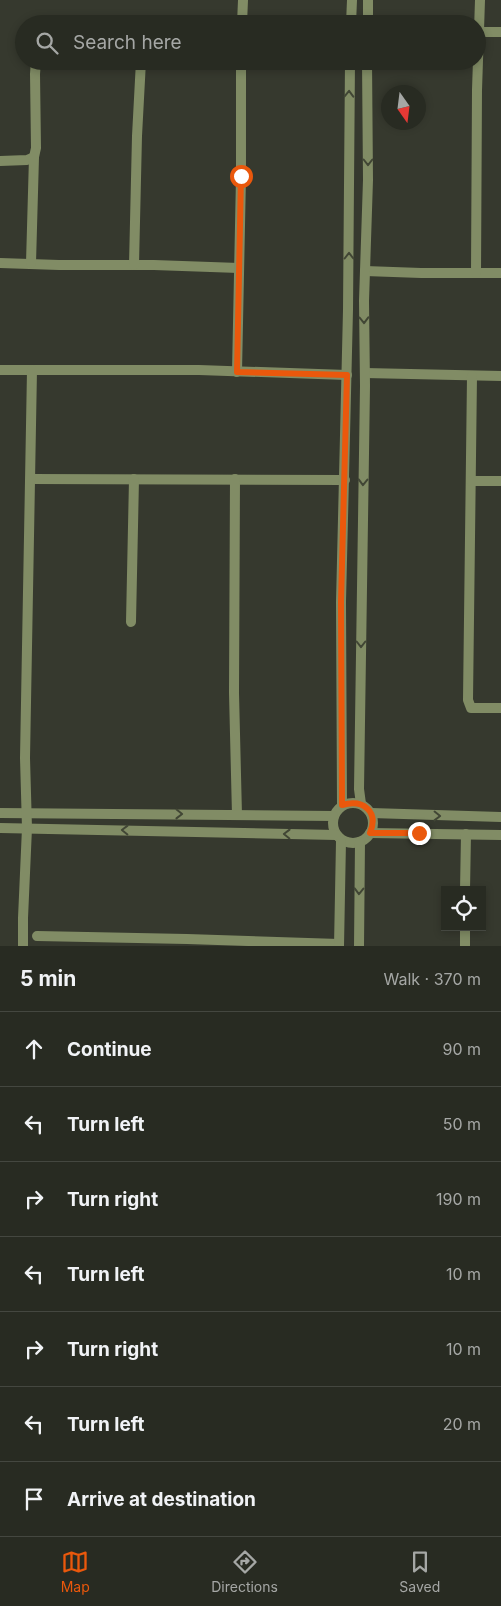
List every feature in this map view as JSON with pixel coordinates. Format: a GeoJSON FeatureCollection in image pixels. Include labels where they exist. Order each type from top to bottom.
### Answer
{"type":"FeatureCollection","features":[{"type":"Feature","properties":{"kind":"street"},"geometry":{"type":"LineString","coordinates":[[242,15],[243,0]]}},
{"type":"Feature","properties":{"kind":"street"},"geometry":{"type":"LineString","coordinates":[[351,15],[352,0]]}},
{"type":"Feature","properties":{"kind":"street"},"geometry":{"type":"LineString","coordinates":[[368,0],[368,15]]}},
{"type":"Feature","properties":{"kind":"street"},"geometry":{"type":"LineString","coordinates":[[480,0],[480,15]]}},
{"type":"Feature","properties":{"kind":"street"},"geometry":{"type":"LineString","coordinates":[[486,32],[501,32]]}},
{"type":"Feature","properties":{"kind":"street"},"geometry":{"type":"LineString","coordinates":[[31,263],[34,157],[36,148],[35,70]]}},
{"type":"Feature","properties":{"kind":"street"},"geometry":{"type":"LineString","coordinates":[[134,265],[141,70]]}},
{"type":"Feature","properties":{"kind":"street"},"geometry":{"type":"LineString","coordinates":[[237,372],[241,70]]}},
{"type":"Feature","properties":{"kind":"street"},"geometry":{"type":"LineString","coordinates":[[37,936],[197,939],[339,945],[338,838],[332,822],[333,816],[342,805],[341,602],[347,375],[350,70]]}},
{"type":"Feature","properties":{"kind":"street"},"geometry":{"type":"LineString","coordinates":[[361,804],[359,789],[368,70]]}},
{"type":"Feature","properties":{"kind":"street"},"geometry":{"type":"LineString","coordinates":[[476,273],[478,70]]}},
{"type":"Feature","properties":{"kind":"street"},"geometry":{"type":"LineString","coordinates":[[0,161],[27,160],[34,157]]}},
{"type":"Feature","properties":{"kind":"street"},"geometry":{"type":"LineString","coordinates":[[0,263],[239,268]]}},
{"type":"Feature","properties":{"kind":"street"},"geometry":{"type":"LineString","coordinates":[[365,271],[501,273]]}},
{"type":"Feature","properties":{"kind":"street"},"geometry":{"type":"LineString","coordinates":[[0,370],[347,375]]}},
{"type":"Feature","properties":{"kind":"street"},"geometry":{"type":"LineString","coordinates":[[23,946],[27,828],[25,758],[32,370]]}},
{"type":"Feature","properties":{"kind":"street"},"geometry":{"type":"LineString","coordinates":[[365,373],[501,376]]}},
{"type":"Feature","properties":{"kind":"street"},"geometry":{"type":"LineString","coordinates":[[472,376],[468,700],[471,708],[501,708]]}},
{"type":"Feature","properties":{"kind":"street"},"geometry":{"type":"LineString","coordinates":[[31,479],[345,480]]}},
{"type":"Feature","properties":{"kind":"street"},"geometry":{"type":"LineString","coordinates":[[131,622],[134,479]]}},
{"type":"Feature","properties":{"kind":"street"},"geometry":{"type":"LineString","coordinates":[[235,480],[234,693],[237,815]]}},
{"type":"Feature","properties":{"kind":"street"},"geometry":{"type":"LineString","coordinates":[[471,481],[501,481]]}},
{"type":"Feature","properties":{"kind":"street"},"geometry":{"type":"LineString","coordinates":[[0,828],[338,838],[354,843],[360,842],[370,833],[373,820],[371,813],[361,804],[342,805]]}},
{"type":"Feature","properties":{"kind":"street"},"geometry":{"type":"LineString","coordinates":[[0,813],[333,816]]}},
{"type":"Feature","properties":{"kind":"street"},"geometry":{"type":"LineString","coordinates":[[371,813],[501,817]]}},
{"type":"Feature","properties":{"kind":"street"},"geometry":{"type":"LineString","coordinates":[[370,833],[501,835]]}},
{"type":"Feature","properties":{"kind":"street"},"geometry":{"type":"LineString","coordinates":[[465,886],[466,834]]}},
{"type":"Feature","properties":{"kind":"street"},"geometry":{"type":"LineString","coordinates":[[359,946],[360,842]]}},
{"type":"Feature","properties":{"kind":"street"},"geometry":{"type":"LineString","coordinates":[[465,931],[465,946]]}},
{"type":"Feature","properties":{"kind":"route"},"geometry":{"type":"LineString","coordinates":[[241,176],[237,372],[347,375],[341,602],[342,805],[354,803],[361,804],[367,808],[373,820],[370,833],[419,833]]}}]}
